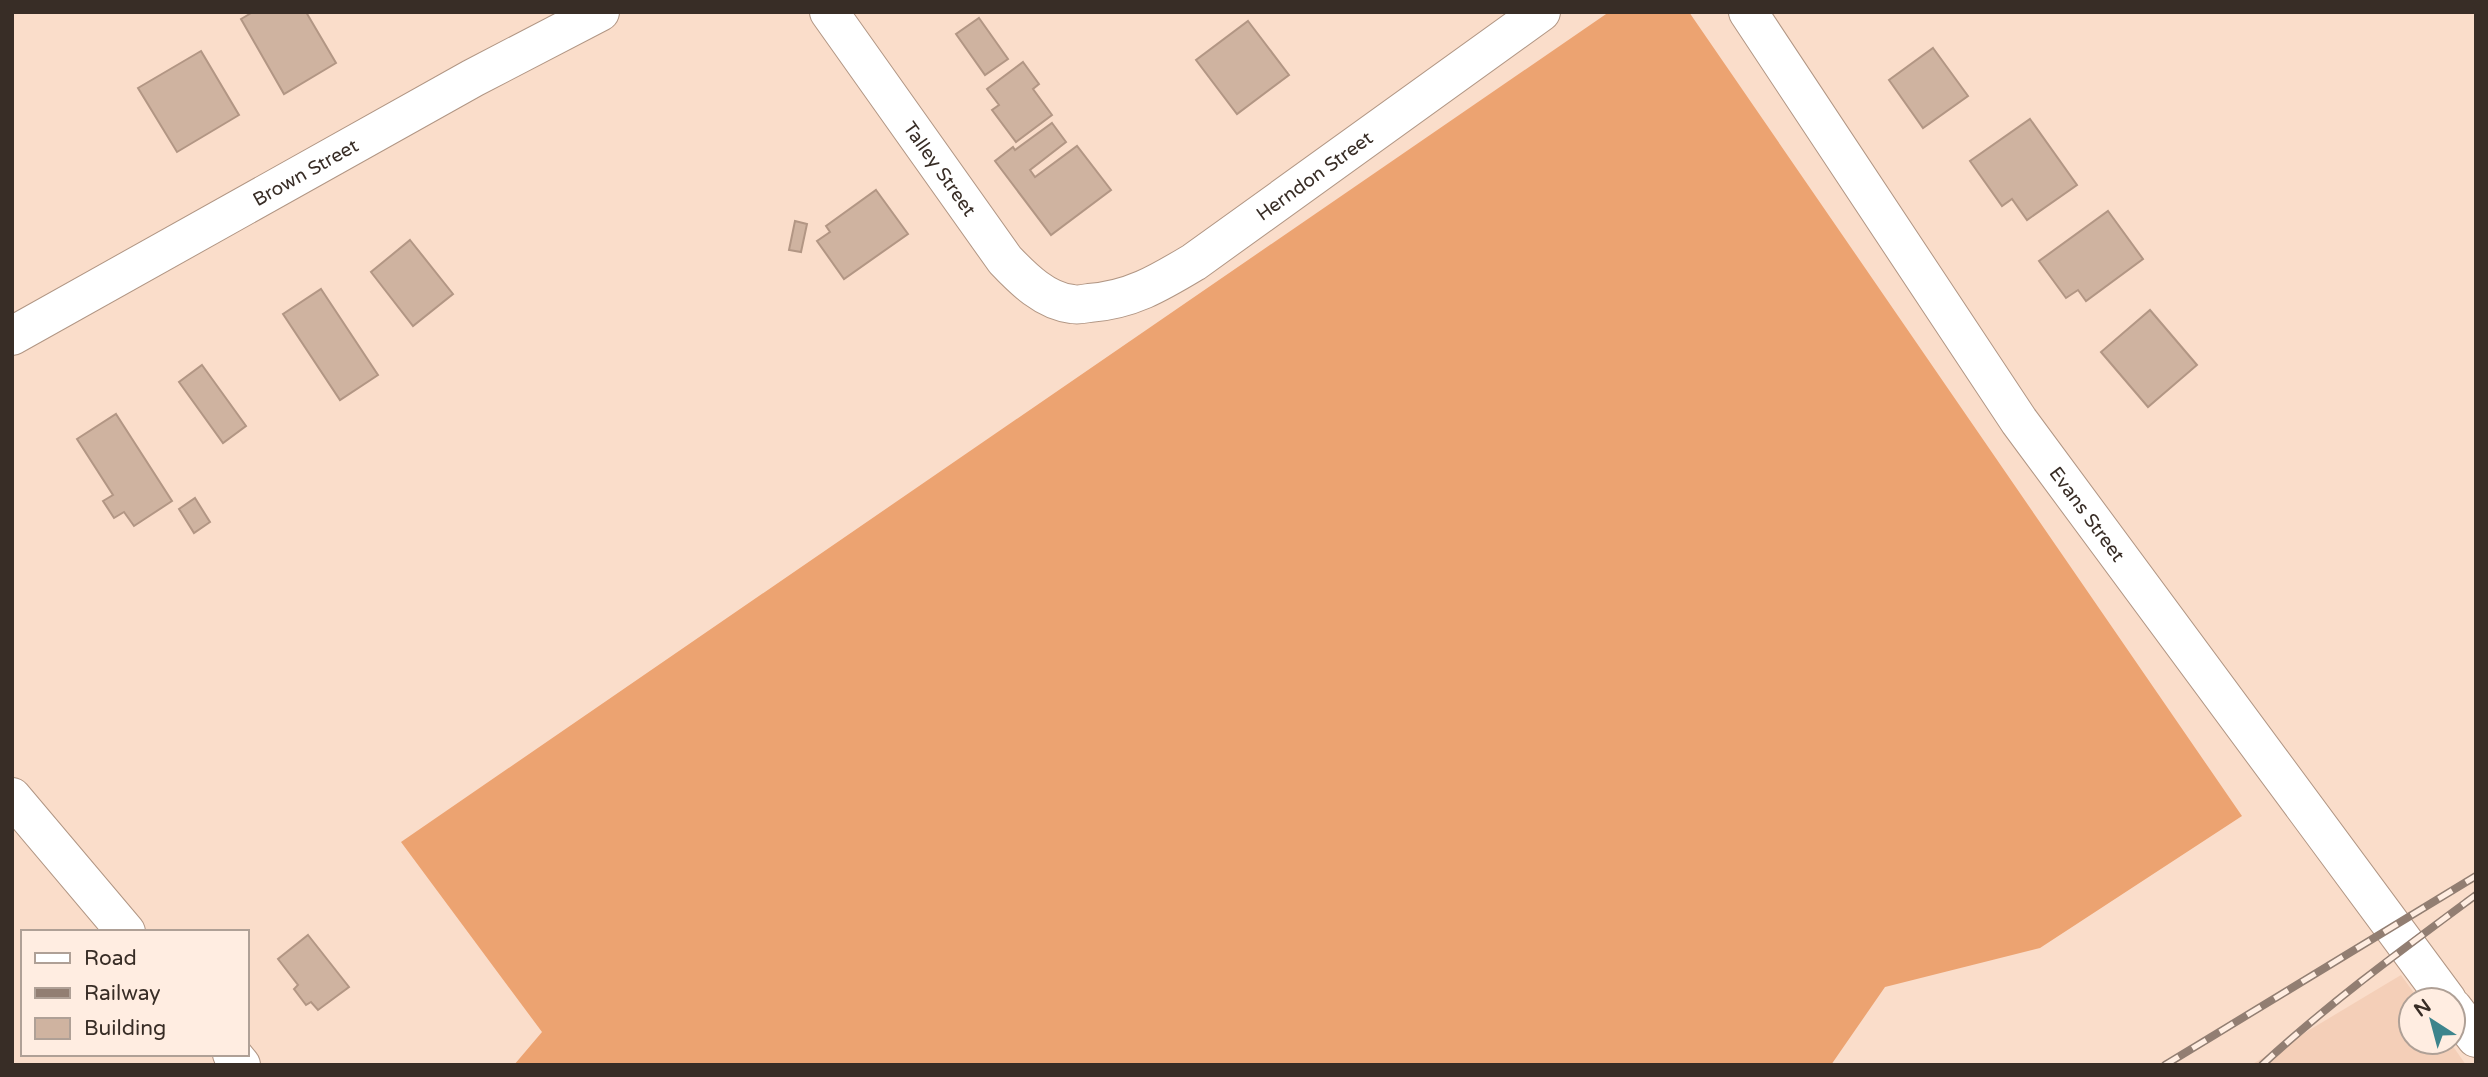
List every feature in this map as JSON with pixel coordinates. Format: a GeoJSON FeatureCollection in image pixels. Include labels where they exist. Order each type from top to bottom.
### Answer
{"type":"FeatureCollection","features":[{"type":"Feature","properties":{"kind":"street","name":"Brown Street"},"geometry":{"type":"LineString","coordinates":[[12,336],[473,78],[600,12]]}},
{"type":"Feature","properties":{"kind":"street","name":"Talley Street"},"geometry":{"type":"LineString","coordinates":[[830,12],[1004,260],[1026,282],[1072,304]]}},
{"type":"Feature","properties":{"kind":"street","name":"Herndon Street"},"geometry":{"type":"LineString","coordinates":[[1072,304],[1106,302],[1149,289],[1194,262],[1541,12]]}},
{"type":"Feature","properties":{"kind":"street","name":"Evans Street"},"geometry":{"type":"LineString","coordinates":[[1748,12],[2019,421],[2437,986]]}},
{"type":"Feature","properties":{"kind":"street"},"geometry":{"type":"LineString","coordinates":[[12,797],[124,930]]}},
{"type":"Feature","properties":{"kind":"shaded area"},"geometry":{"type":"Polygon","coordinates":[[[1609,12],[1689,12],[2242,816],[2040,948],[1885,987],[1831,1065],[514,1065],[542,1032],[401,842],[1609,12]]]}},
{"type":"Feature","properties":{"kind":"shaded area"},"geometry":{"type":"Polygon","coordinates":[[[2401,975],[2409,986],[2397,986],[2397,1056],[2460,1056],[2466,1065],[2251,1065],[2401,975]]]}},
{"type":"Feature","properties":{"kind":"building"},"geometry":{"type":"Polygon","coordinates":[[[253,12],[306,12],[336,63],[284,94],[241,19],[253,12]]]}},
{"type":"Feature","properties":{"kind":"building"},"geometry":{"type":"Polygon","coordinates":[[[979,18],[1008,59],[985,75],[956,34],[979,18]]]}},
{"type":"Feature","properties":{"kind":"building"},"geometry":{"type":"Polygon","coordinates":[[[1248,21],[1289,75],[1237,114],[1196,60],[1248,21]]]}},
{"type":"Feature","properties":{"kind":"building"},"geometry":{"type":"Polygon","coordinates":[[[1933,48],[1968,96],[1923,128],[1889,80],[1933,48]]]}},
{"type":"Feature","properties":{"kind":"building"},"geometry":{"type":"Polygon","coordinates":[[[201,51],[239,115],[177,152],[138,88],[201,51]]]}},
{"type":"Feature","properties":{"kind":"building"},"geometry":{"type":"Polygon","coordinates":[[[1023,62],[1039,84],[1033,89],[1052,115],[1016,142],[992,110],[999,105],[987,89],[1023,62]]]}},
{"type":"Feature","properties":{"kind":"building"},"geometry":{"type":"Polygon","coordinates":[[[2030,119],[2077,185],[2027,220],[2012,199],[2002,206],[1970,161],[2030,119]]]}},
{"type":"Feature","properties":{"kind":"building"},"geometry":{"type":"Polygon","coordinates":[[[1052,123],[1066,142],[1030,170],[1035,177],[1077,146],[1111,190],[1051,235],[995,161],[1052,123]]]}},
{"type":"Feature","properties":{"kind":"building"},"geometry":{"type":"Polygon","coordinates":[[[876,190],[908,234],[844,279],[817,241],[830,232],[826,226],[876,190]]]}},
{"type":"Feature","properties":{"kind":"building"},"geometry":{"type":"Polygon","coordinates":[[[2108,211],[2143,259],[2086,301],[2078,290],[2066,298],[2039,261],[2108,211]]]}},
{"type":"Feature","properties":{"kind":"building"},"geometry":{"type":"Polygon","coordinates":[[[795,221],[807,224],[801,252],[789,250],[795,221]]]}},
{"type":"Feature","properties":{"kind":"building"},"geometry":{"type":"Polygon","coordinates":[[[410,240],[453,294],[413,326],[371,272],[410,240]]]}},
{"type":"Feature","properties":{"kind":"building"},"geometry":{"type":"Polygon","coordinates":[[[321,289],[378,375],[340,400],[283,314],[321,289]]]}},
{"type":"Feature","properties":{"kind":"building"},"geometry":{"type":"Polygon","coordinates":[[[2150,310],[2197,365],[2148,407],[2101,352],[2150,310]]]}},
{"type":"Feature","properties":{"kind":"building"},"geometry":{"type":"Polygon","coordinates":[[[202,365],[246,426],[223,443],[179,382],[202,365]]]}},
{"type":"Feature","properties":{"kind":"building"},"geometry":{"type":"Polygon","coordinates":[[[116,414],[172,501],[134,526],[124,512],[114,518],[103,501],[113,495],[77,439],[116,414]]]}},
{"type":"Feature","properties":{"kind":"building"},"geometry":{"type":"Polygon","coordinates":[[[195,498],[210,522],[194,533],[179,509],[195,498]]]}},
{"type":"Feature","properties":{"kind":"building"},"geometry":{"type":"Polygon","coordinates":[[[308,935],[349,987],[318,1010],[311,1002],[306,1005],[294,989],[298,985],[278,959],[308,935]]]}},
{"type":"Feature","properties":{"kind":"railway"},"geometry":{"type":"LineString","coordinates":[[2165,1065],[2476,876]]}},
{"type":"Feature","properties":{"kind":"railway"},"geometry":{"type":"LineString","coordinates":[[2262,1065],[2340,998],[2476,895]]}}]}
